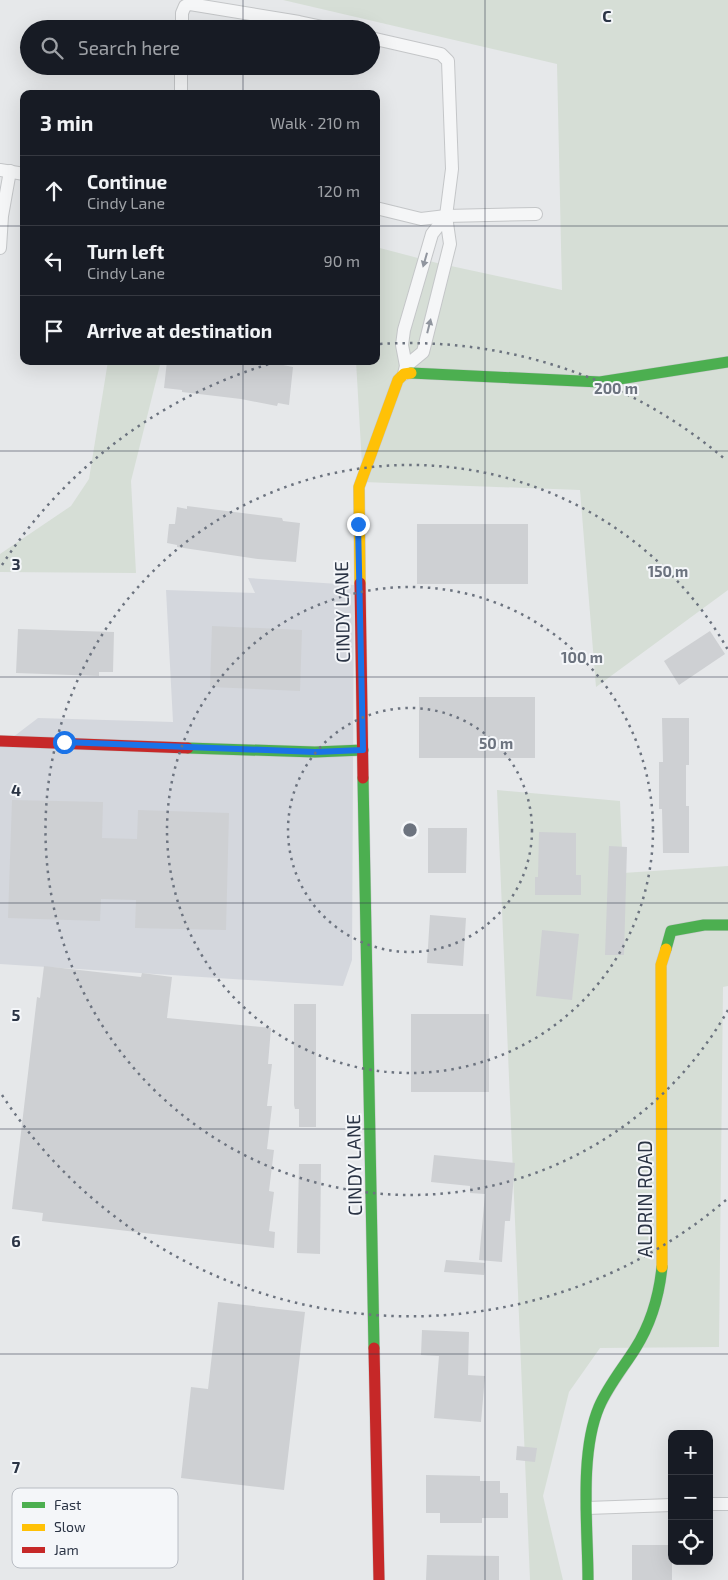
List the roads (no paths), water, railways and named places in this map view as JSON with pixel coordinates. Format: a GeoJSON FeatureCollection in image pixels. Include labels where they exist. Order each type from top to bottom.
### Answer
{"type":"FeatureCollection","features":[{"type":"Feature","properties":{"kind":"street"},"geometry":{"type":"LineString","coordinates":[[182,20],[183,9],[190,4],[287,20]]}},
{"type":"Feature","properties":{"kind":"street"},"geometry":{"type":"LineString","coordinates":[[380,40],[441,54],[448,61],[452,169],[446,216],[450,244],[422,352],[408,371]]}},
{"type":"Feature","properties":{"kind":"street"},"geometry":{"type":"LineString","coordinates":[[181,75],[181,90]]}},
{"type":"Feature","properties":{"kind":"street"},"geometry":{"type":"LineString","coordinates":[[0,248],[5,170],[20,173]]}},
{"type":"Feature","properties":{"kind":"street"},"geometry":{"type":"LineString","coordinates":[[380,209],[421,219],[446,216],[536,214]]}},
{"type":"Feature","properties":{"kind":"street"},"geometry":{"type":"LineString","coordinates":[[408,371],[402,344],[404,330],[432,234],[446,216]]}},
{"type":"Feature","properties":{"kind":"street"},"geometry":{"type":"LineString","coordinates":[[408,371],[600,382],[728,362]]}},
{"type":"Feature","properties":{"kind":"street","name":"CINDY LANE"},"geometry":{"type":"LineString","coordinates":[[379,1580],[359,487],[398,380],[408,371]]}},
{"type":"Feature","properties":{"kind":"street"},"geometry":{"type":"LineString","coordinates":[[0,741],[315,752],[363,750]]}},
{"type":"Feature","properties":{"kind":"street","name":"ALDRIN ROAD"},"geometry":{"type":"LineString","coordinates":[[587,1508],[587,1456],[594,1418],[609,1387],[647,1329],[656,1306],[661,1284],[663,1262],[661,965],[671,930],[704,925],[728,925]]}},
{"type":"Feature","properties":{"kind":"street"},"geometry":{"type":"LineString","coordinates":[[713,1504],[728,1504]]}},
{"type":"Feature","properties":{"kind":"street"},"geometry":{"type":"LineString","coordinates":[[588,1580],[587,1508],[668,1505]]}}]}
